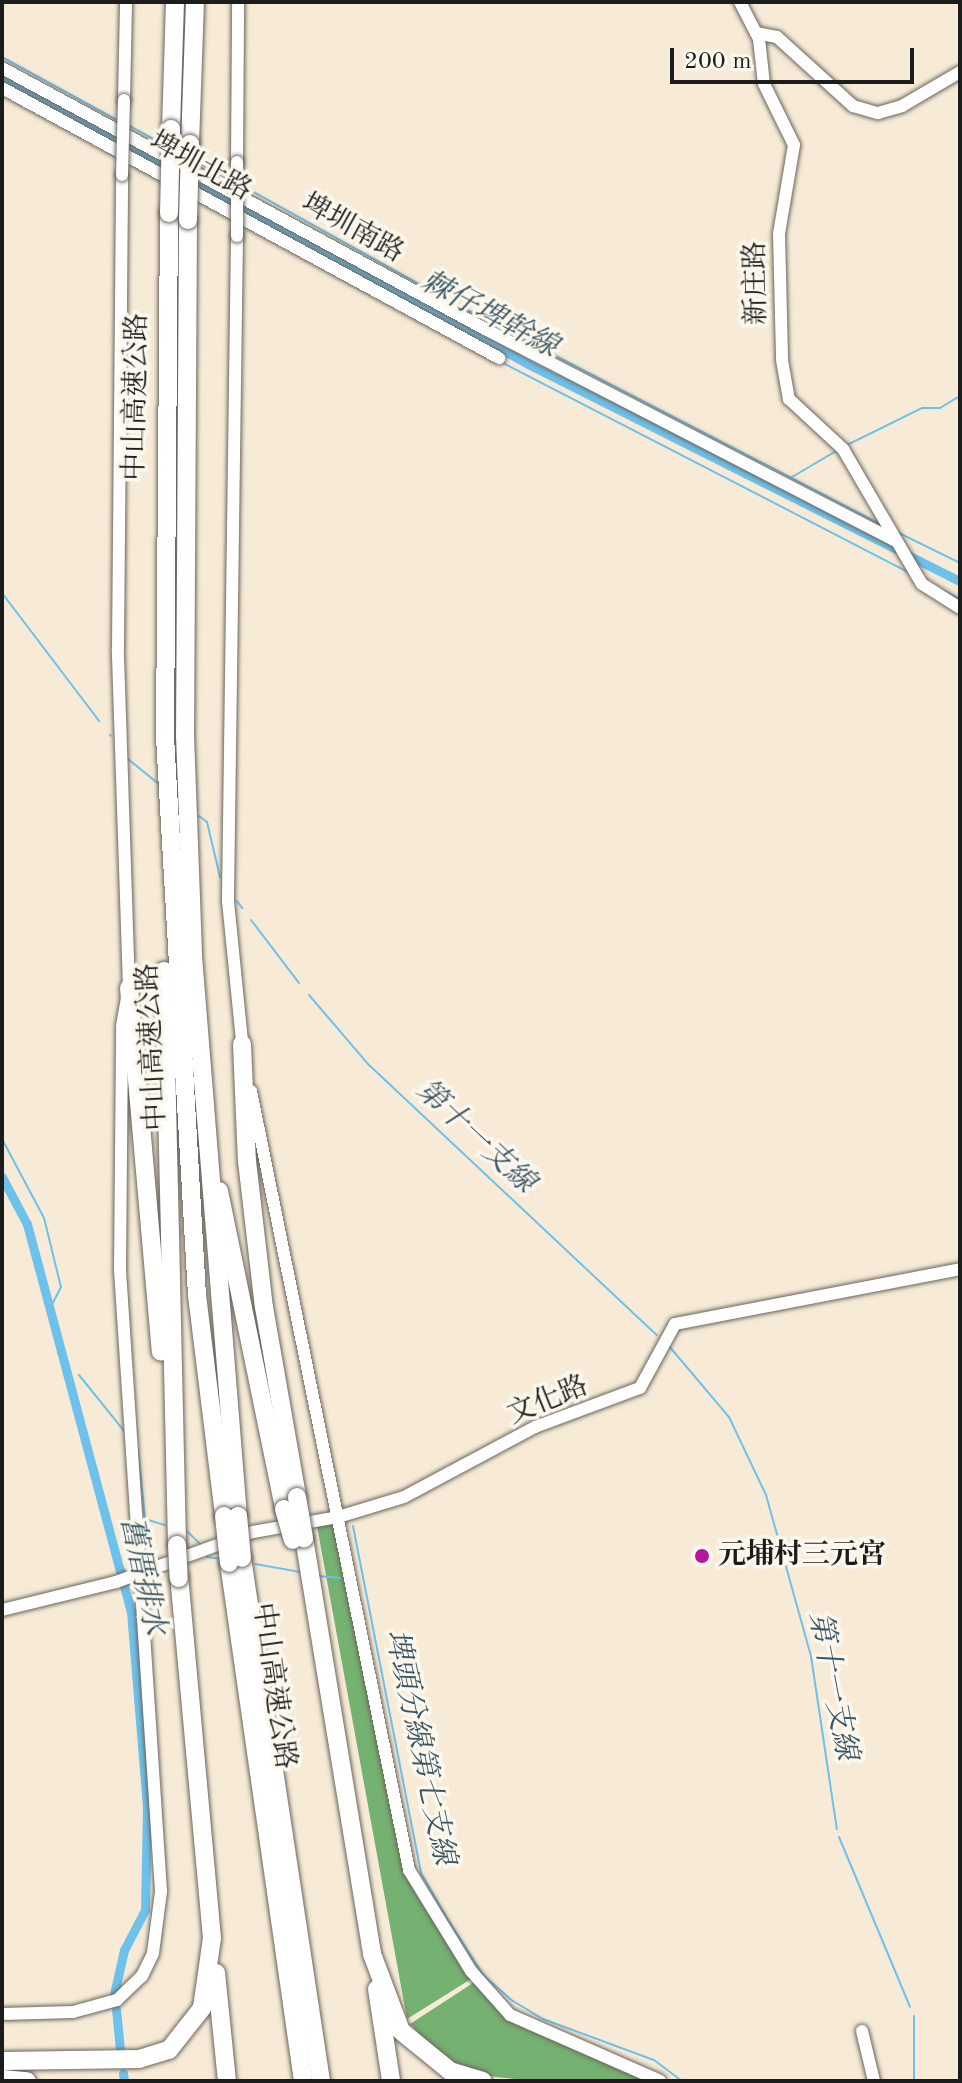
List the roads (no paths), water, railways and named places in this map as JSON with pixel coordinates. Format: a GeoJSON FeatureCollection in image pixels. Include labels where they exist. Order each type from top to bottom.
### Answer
{"type":"FeatureCollection","features":[{"type":"Feature","properties":{"kind":"highway","name":"中山高速公路"},"geometry":{"type":"LineString","coordinates":[[175,2],[169,213],[165,737],[196,1280],[231,1516],[303,2081]]}},
{"type":"Feature","properties":{"kind":"highway","name":"中山高速公路"},"geometry":{"type":"LineString","coordinates":[[195,2],[188,220],[185,735],[193,956],[231,1516]]}},
{"type":"Feature","properties":{"kind":"highway"},"geometry":{"type":"LineString","coordinates":[[165,737],[174,1490]]}},
{"type":"Feature","properties":{"kind":"highway"},"geometry":{"type":"LineString","coordinates":[[193,956],[209,1139],[311,1598],[391,2081]]}},
{"type":"Feature","properties":{"kind":"highway"},"geometry":{"type":"LineString","coordinates":[[129,988],[174,1490],[179,1578],[227,2081]]}},
{"type":"Feature","properties":{"kind":"highway"},"geometry":{"type":"LineString","coordinates":[[242,1044],[247,1161],[291,1503]]}},
{"type":"Feature","properties":{"kind":"highway","name":"中山高速公路"},"geometry":{"type":"LineString","coordinates":[[236,1560],[321,2081]]}},
{"type":"Feature","properties":{"kind":"highway"},"geometry":{"type":"LineString","coordinates":[[2,2061],[113,2062],[169,2050],[202,2008],[212,1938]]}},
{"type":"Feature","properties":{"kind":"highway"},"geometry":{"type":"LineString","coordinates":[[372,1954],[401,2031],[450,2071],[482,2081]]}},
{"type":"Feature","properties":{"kind":"highway"},"geometry":{"type":"LineString","coordinates":[[2,2079],[27,2081]]}},
{"type":"Feature","properties":{"kind":"street"},"geometry":{"type":"LineString","coordinates":[[2,2014],[73,2012],[117,2000],[142,1976],[153,1953],[161,1891],[136,1575],[120,1270],[122,1026],[129,988],[118,648],[126,2]]}},
{"type":"Feature","properties":{"kind":"street"},"geometry":{"type":"LineString","coordinates":[[238,2],[228,901],[242,1044],[403,1846],[422,1895],[476,1979],[510,2015],[660,2081]]}},
{"type":"Feature","properties":{"kind":"street","name":"新庄路"},"geometry":{"type":"LineString","coordinates":[[740,2],[756,33],[764,84],[794,145],[779,234],[782,360],[789,399],[843,449],[922,584],[960,608]]}},
{"type":"Feature","properties":{"kind":"street"},"geometry":{"type":"LineString","coordinates":[[756,33],[777,37],[853,106],[878,113],[902,106],[960,72]]}},
{"type":"Feature","properties":{"kind":"street","name":"埤圳南路"},"geometry":{"type":"LineString","coordinates":[[2,68],[485,329],[894,540]]}},
{"type":"Feature","properties":{"kind":"street","name":"埤圳北路"},"geometry":{"type":"LineString","coordinates":[[2,88],[499,358]]}},
{"type":"Feature","properties":{"kind":"street","name":"文化路"},"geometry":{"type":"LineString","coordinates":[[2,1610],[119,1581],[253,1532],[338,1517],[404,1497],[535,1427],[640,1388],[675,1324],[960,1269]]}},
{"type":"Feature","properties":{"kind":"street"},"geometry":{"type":"LineString","coordinates":[[862,2031],[874,2081]]}},
{"type":"Feature","properties":{"kind":"waterway"},"geometry":{"type":"LineString","coordinates":[[2,57],[117,120]]}},
{"type":"Feature","properties":{"kind":"waterway","name":"棘仔埤幹線"},"geometry":{"type":"LineString","coordinates":[[2,77],[171,169]]}},
{"type":"Feature","properties":{"kind":"waterway"},"geometry":{"type":"LineString","coordinates":[[130,126],[163,144]]}},
{"type":"Feature","properties":{"kind":"waterway"},"geometry":{"type":"LineString","coordinates":[[197,162],[230,180]]}},
{"type":"Feature","properties":{"kind":"waterway","name":"棘仔埤幹線"},"geometry":{"type":"LineString","coordinates":[[187,178],[528,364],[960,581]]}},
{"type":"Feature","properties":{"kind":"waterway"},"geometry":{"type":"LineString","coordinates":[[243,186],[450,301],[881,524]]}},
{"type":"Feature","properties":{"kind":"waterway"},"geometry":{"type":"LineString","coordinates":[[503,363],[910,573]]}},
{"type":"Feature","properties":{"kind":"waterway"},"geometry":{"type":"LineString","coordinates":[[847,445],[922,408],[940,408],[960,396]]}},
{"type":"Feature","properties":{"kind":"waterway"},"geometry":{"type":"LineString","coordinates":[[792,477],[838,450]]}},
{"type":"Feature","properties":{"kind":"waterway"},"geometry":{"type":"LineString","coordinates":[[897,532],[960,563]]}},
{"type":"Feature","properties":{"kind":"waterway"},"geometry":{"type":"LineString","coordinates":[[944,591],[960,599]]}},
{"type":"Feature","properties":{"kind":"waterway","name":"第十一支線"},"geometry":{"type":"LineString","coordinates":[[2,593],[99,721]]}},
{"type":"Feature","properties":{"kind":"waterway","name":"第十一支線"},"geometry":{"type":"LineString","coordinates":[[128,759],[160,785]]}},
{"type":"Feature","properties":{"kind":"waterway","name":"第十一支線"},"geometry":{"type":"LineString","coordinates":[[199,816],[207,822],[220,877]]}},
{"type":"Feature","properties":{"kind":"waterway","name":"第十一支線"},"geometry":{"type":"LineString","coordinates":[[237,901],[242,908]]}},
{"type":"Feature","properties":{"kind":"waterway","name":"第十一支線"},"geometry":{"type":"LineString","coordinates":[[251,920],[299,983]]}},
{"type":"Feature","properties":{"kind":"waterway","name":"第十一支線"},"geometry":{"type":"LineString","coordinates":[[309,995],[368,1064],[657,1335]]}},
{"type":"Feature","properties":{"kind":"waterway"},"geometry":{"type":"LineString","coordinates":[[2,1139],[44,1218],[61,1287],[48,1312]]}},
{"type":"Feature","properties":{"kind":"waterway","name":"舊厝排水"},"geometry":{"type":"LineString","coordinates":[[2,1177],[27,1224],[131,1612],[147,1806],[145,1910],[124,1950],[114,1994]]}},
{"type":"Feature","properties":{"kind":"waterway","name":"第十一支線"},"geometry":{"type":"LineString","coordinates":[[669,1346],[729,1417],[766,1495],[811,1656],[837,1829]]}},
{"type":"Feature","properties":{"kind":"waterway","name":"舊厝排水"},"geometry":{"type":"LineString","coordinates":[[58,1353],[64,1359]]}},
{"type":"Feature","properties":{"kind":"waterway"},"geometry":{"type":"LineString","coordinates":[[79,1375],[125,1432]]}},
{"type":"Feature","properties":{"kind":"waterway"},"geometry":{"type":"LineString","coordinates":[[138,1451],[145,1519],[165,1525]]}},
{"type":"Feature","properties":{"kind":"waterway","name":"埤頭分線第七支線"},"geometry":{"type":"LineString","coordinates":[[353,1526],[421,1873],[448,1920],[484,1976],[513,2001],[543,2019],[654,2060],[682,2081]]}},
{"type":"Feature","properties":{"kind":"waterway"},"geometry":{"type":"LineString","coordinates":[[188,1532],[200,1544]]}},
{"type":"Feature","properties":{"kind":"waterway"},"geometry":{"type":"LineString","coordinates":[[207,1557],[222,1559]]}},
{"type":"Feature","properties":{"kind":"waterway"},"geometry":{"type":"LineString","coordinates":[[255,1564],[300,1572]]}},
{"type":"Feature","properties":{"kind":"waterway"},"geometry":{"type":"LineString","coordinates":[[318,1576],[342,1578]]}},
{"type":"Feature","properties":{"kind":"waterway","name":"第十一支線"},"geometry":{"type":"LineString","coordinates":[[839,1837],[910,2007]]}},
{"type":"Feature","properties":{"kind":"waterway","name":"舊厝排水"},"geometry":{"type":"LineString","coordinates":[[116,2009],[120,2050]]}},
{"type":"Feature","properties":{"kind":"waterway","name":"第十一支線"},"geometry":{"type":"LineString","coordinates":[[914,2016],[914,2081]]}},
{"type":"Feature","properties":{"kind":"waterway","name":"舊厝排水"},"geometry":{"type":"LineString","coordinates":[[123,2073],[124,2081]]}},
{"type":"Feature","properties":{"kind":"place","name":"元埔村三元宮"},"geometry":{"type":"Point","coordinates":[702,1556]}}]}
